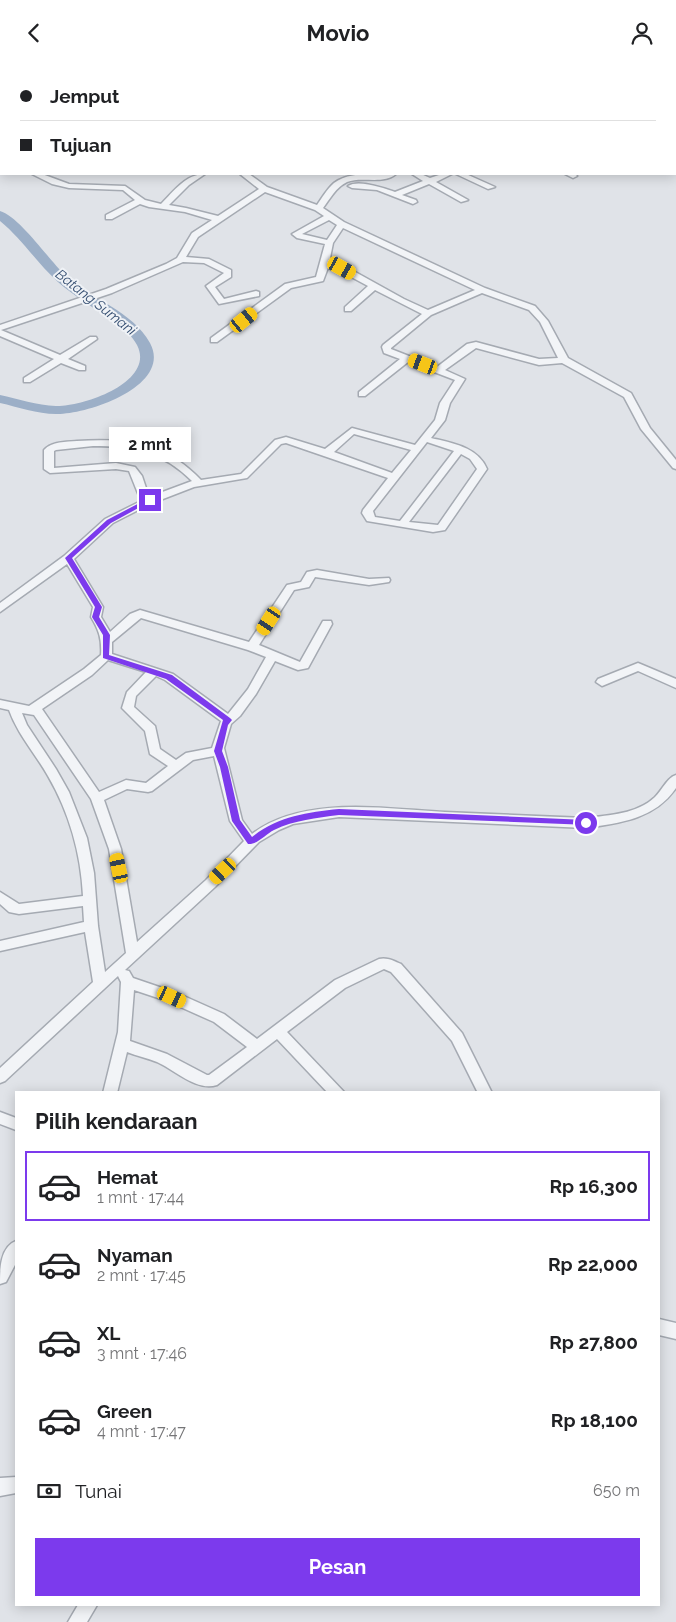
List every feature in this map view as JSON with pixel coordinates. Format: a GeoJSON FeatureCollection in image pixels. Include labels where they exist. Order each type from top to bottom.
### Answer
{"type":"FeatureCollection","features":[{"type":"Feature","properties":{"kind":"street"},"geometry":{"type":"LineString","coordinates":[[38,175],[69,186],[125,188],[141,201],[218,219]]}},
{"type":"Feature","properties":{"kind":"street"},"geometry":{"type":"LineString","coordinates":[[163,207],[186,183],[199,175]]}},
{"type":"Feature","properties":{"kind":"street"},"geometry":{"type":"LineString","coordinates":[[245,175],[264,189],[318,208],[341,223],[482,290],[527,305],[536,311],[546,324],[564,360]]}},
{"type":"Feature","properties":{"kind":"street"},"geometry":{"type":"LineString","coordinates":[[318,208],[337,184],[350,179],[379,178],[389,175]]}},
{"type":"Feature","properties":{"kind":"street"},"geometry":{"type":"LineString","coordinates":[[418,175],[464,200]]}},
{"type":"Feature","properties":{"kind":"street"},"geometry":{"type":"LineString","coordinates":[[395,195],[445,175]]}},
{"type":"Feature","properties":{"kind":"street"},"geometry":{"type":"LineString","coordinates":[[462,175],[491,187]]}},
{"type":"Feature","properties":{"kind":"street"},"geometry":{"type":"LineString","coordinates":[[337,184],[376,188],[412,202]]}},
{"type":"Feature","properties":{"kind":"street"},"geometry":{"type":"LineString","coordinates":[[0,328],[109,291],[169,266],[181,259],[195,235],[264,189]]}},
{"type":"Feature","properties":{"kind":"street"},"geometry":{"type":"LineString","coordinates":[[109,217],[141,201]]}},
{"type":"Feature","properties":{"kind":"street"},"geometry":{"type":"LineString","coordinates":[[329,243],[300,236],[296,233],[330,216]]}},
{"type":"Feature","properties":{"kind":"street"},"geometry":{"type":"LineString","coordinates":[[214,341],[288,286],[320,279],[329,243],[341,223]]}},
{"type":"Feature","properties":{"kind":"street"},"geometry":{"type":"LineString","coordinates":[[181,259],[206,261],[228,273],[228,275],[210,285],[222,302],[256,294]]}},
{"type":"Feature","properties":{"kind":"street"},"geometry":{"type":"LineString","coordinates":[[325,259],[428,313]]}},
{"type":"Feature","properties":{"kind":"street"},"geometry":{"type":"LineString","coordinates":[[348,309],[374,286]]}},
{"type":"Feature","properties":{"kind":"street"},"geometry":{"type":"LineString","coordinates":[[425,439],[460,449],[482,467],[441,528],[433,529],[371,519],[367,513],[394,477],[425,439],[434,429],[440,419],[445,403],[460,379],[388,351],[386,347],[428,313],[482,290]]}},
{"type":"Feature","properties":{"kind":"street"},"geometry":{"type":"LineString","coordinates":[[0,333],[59,360],[82,368]]}},
{"type":"Feature","properties":{"kind":"street"},"geometry":{"type":"LineString","coordinates":[[26,380],[93,339]]}},
{"type":"Feature","properties":{"kind":"street"},"geometry":{"type":"LineString","coordinates":[[439,371],[470,346],[476,345],[517,357],[539,361],[564,360],[626,393],[646,429],[676,466]]}},
{"type":"Feature","properties":{"kind":"street"},"geometry":{"type":"LineString","coordinates":[[362,393],[407,358]]}},
{"type":"Feature","properties":{"kind":"street"},"geometry":{"type":"LineString","coordinates":[[326,454],[352,431],[417,449]]}},
{"type":"Feature","properties":{"kind":"street"},"geometry":{"type":"LineString","coordinates":[[0,608],[68,558],[109,521],[146,502],[199,483],[244,476],[275,444],[281,441],[295,442],[394,477]]}},
{"type":"Feature","properties":{"kind":"street"},"geometry":{"type":"LineString","coordinates":[[146,502],[135,472],[132,469],[116,466],[53,471],[49,469],[49,450],[53,447],[100,443],[132,444],[156,452],[179,463],[189,470],[199,483]]}},
{"type":"Feature","properties":{"kind":"street"},"geometry":{"type":"LineString","coordinates":[[402,525],[460,449]]}},
{"type":"Feature","properties":{"kind":"street"},"geometry":{"type":"LineString","coordinates":[[32,709],[88,673],[106,656],[108,641],[103,627],[96,617],[98,607],[68,558]]}},
{"type":"Feature","properties":{"kind":"street"},"geometry":{"type":"LineString","coordinates":[[252,647],[288,591],[305,585],[309,575],[314,573],[369,582],[385,580]]}},
{"type":"Feature","properties":{"kind":"street"},"geometry":{"type":"LineString","coordinates":[[108,641],[134,617],[142,614],[252,647],[298,666],[304,665],[326,624]]}},
{"type":"Feature","properties":{"kind":"street"},"geometry":{"type":"LineString","coordinates":[[251,842],[236,821],[224,767],[218,751],[224,725],[236,713],[252,691],[272,655]]}},
{"type":"Feature","properties":{"kind":"street"},"geometry":{"type":"LineString","coordinates":[[106,656],[154,671],[174,680],[228,720]]}},
{"type":"Feature","properties":{"kind":"street"},"geometry":{"type":"LineString","coordinates":[[602,681],[638,667],[676,684]]}},
{"type":"Feature","properties":{"kind":"street"},"geometry":{"type":"LineString","coordinates":[[154,671],[131,695],[128,708],[151,729],[154,751],[176,767]]}},
{"type":"Feature","properties":{"kind":"street"},"geometry":{"type":"LineString","coordinates":[[0,704],[32,709],[43,717],[97,798],[115,849],[133,955]]}},
{"type":"Feature","properties":{"kind":"street"},"geometry":{"type":"LineString","coordinates":[[14,707],[21,726],[64,792],[81,838],[88,873],[91,926],[100,985]]}},
{"type":"Feature","properties":{"kind":"street"},"geometry":{"type":"LineString","coordinates":[[97,798],[126,784],[148,788],[193,754],[218,751]]}},
{"type":"Feature","properties":{"kind":"street"},"geometry":{"type":"LineString","coordinates":[[0,1077],[39,1039],[120,968],[251,842],[265,831],[284,822],[312,815],[339,812],[586,823],[620,819],[647,811],[668,793],[676,779]]}},
{"type":"Feature","properties":{"kind":"street"},"geometry":{"type":"LineString","coordinates":[[0,897],[18,909],[89,900]]}},
{"type":"Feature","properties":{"kind":"street"},"geometry":{"type":"LineString","coordinates":[[0,946],[91,926]]}},
{"type":"Feature","properties":{"kind":"street"},"geometry":{"type":"LineString","coordinates":[[122,1045],[162,1058],[208,1082],[215,1079],[340,984],[384,963],[396,968],[457,1037],[484,1091]]}},
{"type":"Feature","properties":{"kind":"street"},"geometry":{"type":"LineString","coordinates":[[110,1091],[122,1045],[127,1013],[128,982],[120,968]]}},
{"type":"Feature","properties":{"kind":"street"},"geometry":{"type":"LineString","coordinates":[[128,982],[172,997],[219,1019],[258,1047]]}},
{"type":"Feature","properties":{"kind":"street"},"geometry":{"type":"LineString","coordinates":[[278,1031],[336,1091]]}},
{"type":"Feature","properties":{"kind":"street"},"geometry":{"type":"LineString","coordinates":[[0,1118],[15,1124]]}},
{"type":"Feature","properties":{"kind":"street"},"geometry":{"type":"LineString","coordinates":[[0,1277],[15,1250]]}},
{"type":"Feature","properties":{"kind":"street"},"geometry":{"type":"LineString","coordinates":[[660,1327],[676,1331]]}},
{"type":"Feature","properties":{"kind":"street"},"geometry":{"type":"LineString","coordinates":[[0,1487],[15,1485]]}},
{"type":"Feature","properties":{"kind":"street"},"geometry":{"type":"LineString","coordinates":[[77,1622],[87,1606]]}},
{"type":"Feature","properties":{"kind":"waterway","name":"Batang Sumani"},"geometry":{"type":"LineString","coordinates":[[0,215],[17,230],[71,287],[135,332],[148,354],[147,366],[129,386],[98,401],[82,406],[56,410],[0,399]]}},
{"type":"Feature","properties":{"kind":"route"},"geometry":{"type":"LineString","coordinates":[[150,500],[109,521],[68,558],[98,607],[99,610],[96,617],[107,635],[108,641],[106,656],[169,677],[228,720],[224,725],[218,751],[224,767],[236,821],[251,842],[265,831],[284,822],[312,815],[339,812],[586,823]]}}]}
